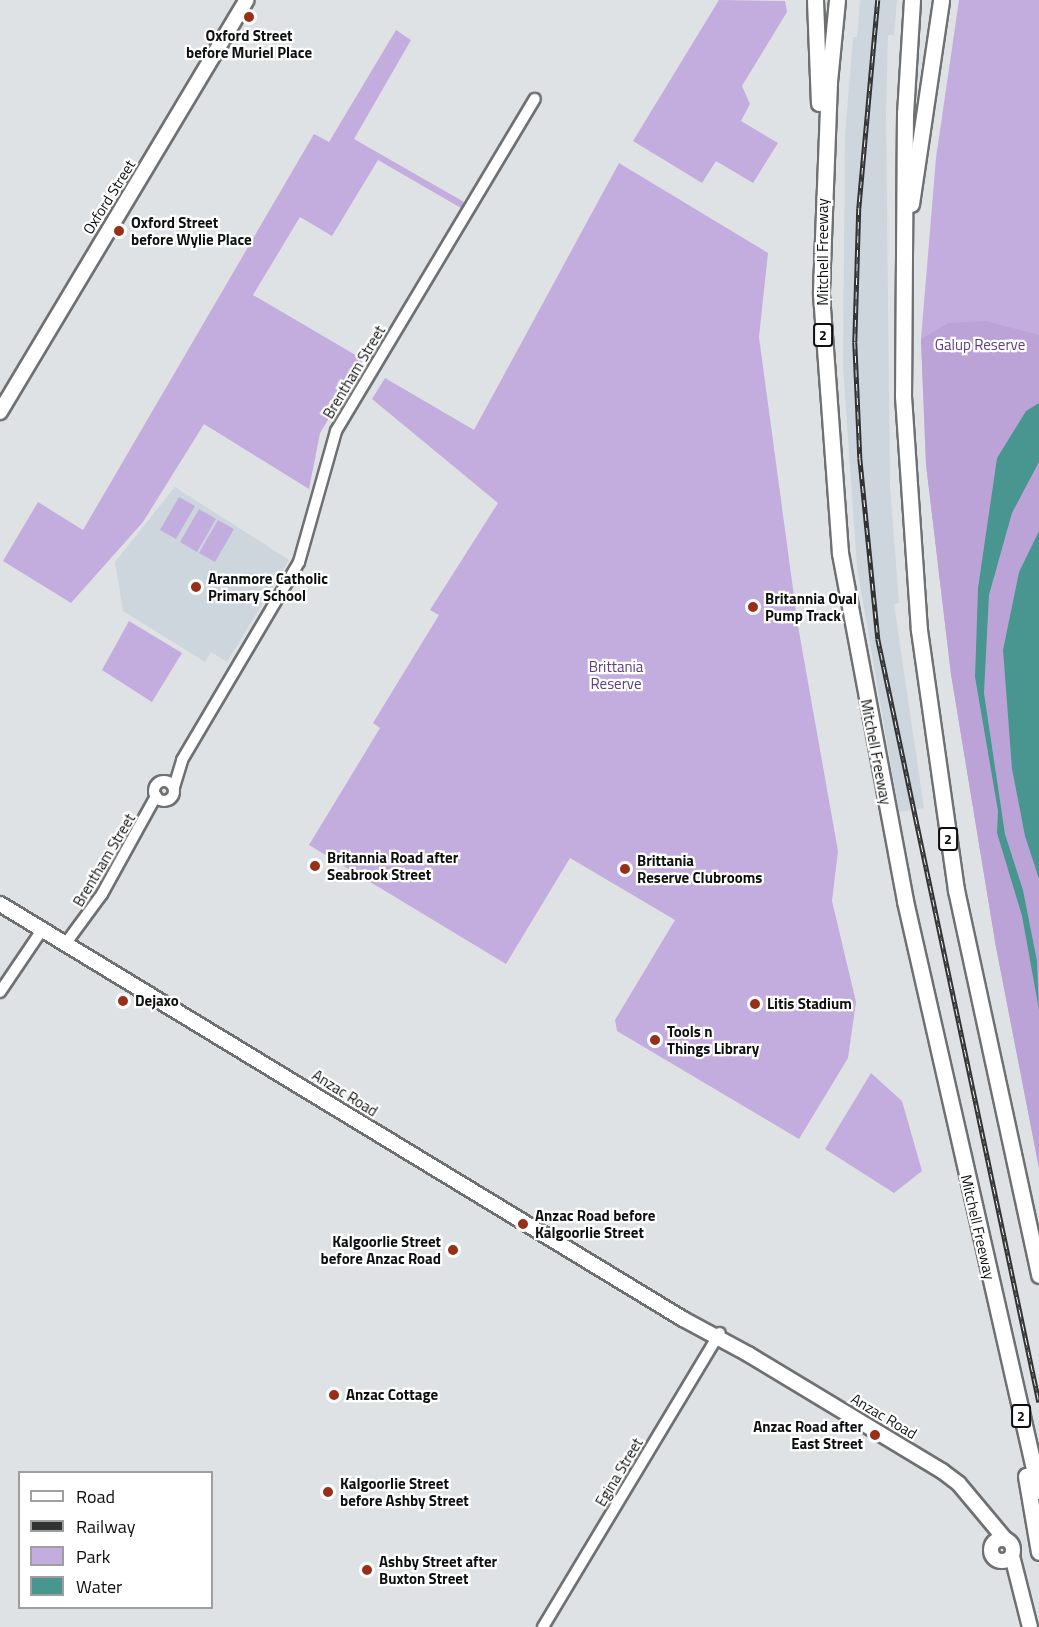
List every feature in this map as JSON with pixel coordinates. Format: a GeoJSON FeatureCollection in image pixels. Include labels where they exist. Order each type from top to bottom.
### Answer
{"type":"FeatureCollection","features":[{"type":"Feature","properties":{"kind":"highway"},"geometry":{"type":"LineString","coordinates":[[815,0],[823,187]]}},
{"type":"Feature","properties":{"kind":"highway","name":"Mitchell Freeway"},"geometry":{"type":"LineString","coordinates":[[837,0],[823,187],[821,294],[829,424],[849,620],[905,902],[1039,1491]]}},
{"type":"Feature","properties":{"kind":"highway","name":"2"},"geometry":{"type":"LineString","coordinates":[[912,0],[903,242],[906,476],[928,708],[956,890],[1039,1275]]}},
{"type":"Feature","properties":{"kind":"highway"},"geometry":{"type":"LineString","coordinates":[[903,242],[922,147],[941,0]]}},
{"type":"Feature","properties":{"kind":"highway"},"geometry":{"type":"LineString","coordinates":[[1004,1340],[1039,1552]]}},
{"type":"Feature","properties":{"kind":"main road","name":"Oxford Street"},"geometry":{"type":"LineString","coordinates":[[0,412],[247,0]]}},
{"type":"Feature","properties":{"kind":"main road","name":"Anzac Road"},"geometry":{"type":"LineString","coordinates":[[0,904],[951,1477],[988,1522],[998,1541]]}},
{"type":"Feature","properties":{"kind":"main road"},"geometry":{"type":"LineString","coordinates":[[1005,1558],[992,1556],[998,1541],[1012,1544],[1005,1558],[1021,1627]]}},
{"type":"Feature","properties":{"kind":"main road"},"geometry":{"type":"LineString","coordinates":[[1005,1558],[1030,1627]]}},
{"type":"Feature","properties":{"kind":"street","name":"Brentham Street"},"geometry":{"type":"LineString","coordinates":[[169,784],[299,562],[336,431],[535,99]]}},
{"type":"Feature","properties":{"kind":"street"},"geometry":{"type":"LineString","coordinates":[[169,784],[172,797],[159,798],[156,786],[169,784]]}},
{"type":"Feature","properties":{"kind":"street","name":"Brentham Street"},"geometry":{"type":"LineString","coordinates":[[70,946],[159,798]]}},
{"type":"Feature","properties":{"kind":"street"},"geometry":{"type":"LineString","coordinates":[[0,992],[39,927]]}},
{"type":"Feature","properties":{"kind":"street","name":"Egina Street"},"geometry":{"type":"LineString","coordinates":[[543,1627],[718,1336]]}},
{"type":"Feature","properties":{"kind":"shaded area"},"geometry":{"type":"Polygon","coordinates":[[[860,0],[897,0],[894,35],[888,35],[886,114],[890,486],[899,603],[894,604],[924,808],[899,812],[857,567],[843,366],[845,135],[853,37],[857,37],[860,0]]]}},
{"type":"Feature","properties":{"kind":"shaded area","name":"Aranmore Catholic Primary School"},"geometry":{"type":"Polygon","coordinates":[[[175,487],[289,560],[227,662],[211,652],[205,662],[123,611],[115,562],[175,487]]]}},
{"type":"Feature","properties":{"kind":"green space"},"geometry":{"type":"Polygon","coordinates":[[[719,0],[785,1],[787,12],[742,86],[750,104],[741,121],[778,143],[753,183],[716,161],[702,183],[633,141],[719,0]]]}},
{"type":"Feature","properties":{"kind":"green space","name":"Galup Reserve"},"geometry":{"type":"Polygon","coordinates":[[[959,0],[1039,0],[1039,1168],[996,947],[951,674],[926,464],[921,339],[936,158],[959,0]]]}},
{"type":"Feature","properties":{"kind":"green space"},"geometry":{"type":"Polygon","coordinates":[[[396,30],[411,40],[354,139],[464,202],[461,208],[378,160],[332,236],[300,217],[253,295],[364,360],[320,433],[309,489],[204,424],[143,522],[71,603],[3,561],[38,502],[83,530],[314,134],[329,142],[396,30]]]}},
{"type":"Feature","properties":{"kind":"green space","name":"Brittania Reserve"},"geometry":{"type":"Polygon","coordinates":[[[619,163],[768,253],[759,337],[798,626],[838,851],[832,901],[856,1002],[848,1058],[799,1139],[617,1031],[615,1020],[675,920],[570,858],[506,964],[309,845],[380,728],[373,723],[439,615],[430,610],[498,503],[372,399],[385,378],[474,430],[619,163]]]}},
{"type":"Feature","properties":{"kind":"green space"},"geometry":{"type":"Polygon","coordinates":[[[986,321],[1039,335],[1039,403],[1026,411],[997,458],[978,588],[975,677],[998,811],[997,833],[1022,916],[1039,1010],[1039,1168],[996,947],[951,674],[926,464],[921,339],[948,323],[986,321]]]}},
{"type":"Feature","properties":{"kind":"green space"},"geometry":{"type":"Polygon","coordinates":[[[1039,462],[1039,531],[1019,572],[1003,650],[1012,769],[1025,836],[1039,879],[1039,971],[1023,890],[1005,834],[984,693],[989,595],[1012,513],[1039,462]]]}},
{"type":"Feature","properties":{"kind":"green space"},"geometry":{"type":"Polygon","coordinates":[[[179,497],[195,506],[176,539],[160,530],[179,497]]]}},
{"type":"Feature","properties":{"kind":"green space"},"geometry":{"type":"Polygon","coordinates":[[[199,509],[216,519],[197,552],[180,542],[199,509]]]}},
{"type":"Feature","properties":{"kind":"green space"},"geometry":{"type":"Polygon","coordinates":[[[218,520],[234,529],[215,562],[199,553],[218,520]]]}},
{"type":"Feature","properties":{"kind":"green space"},"geometry":{"type":"Polygon","coordinates":[[[129,621],[182,653],[152,702],[102,670],[129,621]]]}},
{"type":"Feature","properties":{"kind":"green space"},"geometry":{"type":"Polygon","coordinates":[[[871,1073],[902,1101],[922,1171],[894,1193],[825,1149],[871,1073]]]}},
{"type":"Feature","properties":{"kind":"water"},"geometry":{"type":"Polygon","coordinates":[[[1039,403],[1039,462],[1012,513],[989,595],[984,693],[1005,834],[1023,890],[1037,961],[1039,1010],[1022,916],[997,833],[998,811],[975,677],[978,588],[997,458],[1026,411],[1039,403]]]}},
{"type":"Feature","properties":{"kind":"water"},"geometry":{"type":"Polygon","coordinates":[[[1039,531],[1039,879],[1025,836],[1012,769],[1003,650],[1019,572],[1039,531]]]}},
{"type":"Feature","properties":{"kind":"railway"},"geometry":{"type":"LineString","coordinates":[[878,0],[859,208],[855,342],[860,458],[878,639],[1039,1402]]}},
{"type":"Feature","properties":{"kind":"place","name":"Oxford Street before Muriel Place"},"geometry":{"type":"Point","coordinates":[249,17]}},
{"type":"Feature","properties":{"kind":"place","name":"Oxford Street before Wylie Place"},"geometry":{"type":"Point","coordinates":[119,231]}},
{"type":"Feature","properties":{"kind":"place","name":"Aranmore Catholic Primary School"},"geometry":{"type":"Point","coordinates":[196,587]}},
{"type":"Feature","properties":{"kind":"place","name":"Britannia Oval Pump Track"},"geometry":{"type":"Point","coordinates":[753,607]}},
{"type":"Feature","properties":{"kind":"place","name":"Britannia Road after Seabrook Street"},"geometry":{"type":"Point","coordinates":[315,866]}},
{"type":"Feature","properties":{"kind":"place","name":"Brittania Reserve Clubrooms"},"geometry":{"type":"Point","coordinates":[625,869]}},
{"type":"Feature","properties":{"kind":"place","name":"Dejaxo"},"geometry":{"type":"Point","coordinates":[123,1001]}},
{"type":"Feature","properties":{"kind":"place","name":"Litis Stadium"},"geometry":{"type":"Point","coordinates":[755,1004]}},
{"type":"Feature","properties":{"kind":"place","name":"Tools n Things Library"},"geometry":{"type":"Point","coordinates":[655,1040]}},
{"type":"Feature","properties":{"kind":"place","name":"Anzac Road before Kalgoorlie Street"},"geometry":{"type":"Point","coordinates":[523,1224]}},
{"type":"Feature","properties":{"kind":"place","name":"Kalgoorlie Street before Anzac Road"},"geometry":{"type":"Point","coordinates":[453,1250]}},
{"type":"Feature","properties":{"kind":"place","name":"Anzac Cottage"},"geometry":{"type":"Point","coordinates":[334,1395]}},
{"type":"Feature","properties":{"kind":"place","name":"Anzac Road after East Street"},"geometry":{"type":"Point","coordinates":[875,1435]}},
{"type":"Feature","properties":{"kind":"place","name":"Kalgoorlie Street before Ashby Street"},"geometry":{"type":"Point","coordinates":[328,1492]}},
{"type":"Feature","properties":{"kind":"place","name":"Ashby Street after Buxton Street"},"geometry":{"type":"Point","coordinates":[367,1570]}}]}
